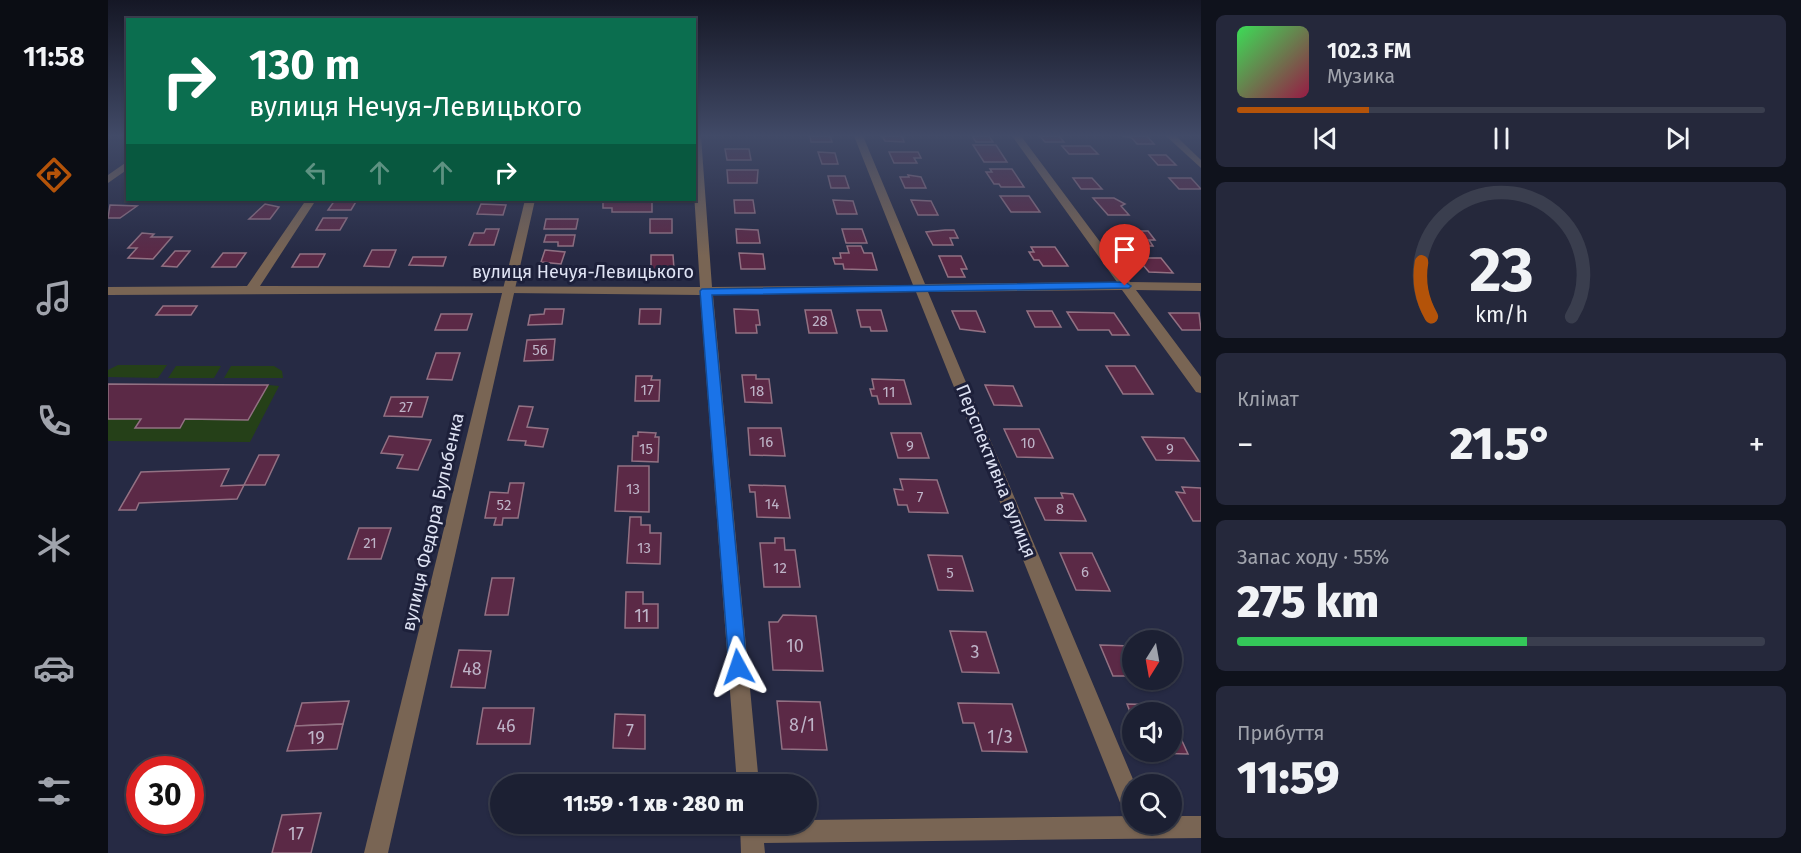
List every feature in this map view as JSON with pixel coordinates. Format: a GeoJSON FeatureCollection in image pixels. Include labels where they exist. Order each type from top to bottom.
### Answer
{"type":"FeatureCollection","features":[{"type":"Feature","properties":{"kind":"street"},"geometry":{"type":"LineString","coordinates":[[699,176],[706,291],[747,774]]}},
{"type":"Feature","properties":{"kind":"street","name":"Перспективна вулиця"},"geometry":{"type":"LineString","coordinates":[[874,176],[1122,781]]}},
{"type":"Feature","properties":{"kind":"street"},"geometry":{"type":"LineString","coordinates":[[1045,176],[1201,388]]}},
{"type":"Feature","properties":{"kind":"street"},"geometry":{"type":"LineString","coordinates":[[251,290],[311,201]]}},
{"type":"Feature","properties":{"kind":"street","name":"вулиця Федора Бульбенка"},"geometry":{"type":"LineString","coordinates":[[376,853],[530,201]]}},
{"type":"Feature","properties":{"kind":"street","name":"вулиця Нечуя-Левицького"},"geometry":{"type":"LineString","coordinates":[[108,291],[508,289],[706,291],[1201,287]]}},
{"type":"Feature","properties":{"kind":"street"},"geometry":{"type":"LineString","coordinates":[[752,836],[1122,826]]}},
{"type":"Feature","properties":{"kind":"street"},"geometry":{"type":"LineString","coordinates":[[1182,826],[1201,827]]}},
{"type":"Feature","properties":{"kind":"green space"},"geometry":{"type":"Polygon","coordinates":[[[118,365],[167,365],[158,378],[108,377],[108,370],[118,365]]]}},
{"type":"Feature","properties":{"kind":"green space"},"geometry":{"type":"Polygon","coordinates":[[[176,366],[221,366],[214,378],[168,378],[176,366]]]}},
{"type":"Feature","properties":{"kind":"green space"},"geometry":{"type":"Polygon","coordinates":[[[231,366],[274,366],[282,371],[283,378],[224,378],[231,366]]]}},
{"type":"Feature","properties":{"kind":"green space"},"geometry":{"type":"Polygon","coordinates":[[[268,385],[279,386],[250,442],[108,441],[108,419],[141,419],[136,428],[179,428],[185,419],[248,420],[268,385]]]}},
{"type":"Feature","properties":{"kind":"building"},"geometry":{"type":"Polygon","coordinates":[[[727,176],[758,176],[757,183],[728,183],[727,176]]]}},
{"type":"Feature","properties":{"kind":"building"},"geometry":{"type":"Polygon","coordinates":[[[828,176],[845,176],[849,188],[831,188],[828,176]]]}},
{"type":"Feature","properties":{"kind":"building"},"geometry":{"type":"Polygon","coordinates":[[[989,176],[1017,176],[1024,187],[1001,187],[999,184],[994,184],[989,176]]]}},
{"type":"Feature","properties":{"kind":"building"},"geometry":{"type":"Polygon","coordinates":[[[900,177],[921,177],[926,188],[905,188],[900,177]]]}},
{"type":"Feature","properties":{"kind":"building"},"geometry":{"type":"Polygon","coordinates":[[[1073,178],[1092,178],[1102,189],[1081,189],[1073,178]]]}},
{"type":"Feature","properties":{"kind":"building"},"geometry":{"type":"Polygon","coordinates":[[[1169,178],[1191,178],[1201,189],[1179,189],[1169,178]]]}},
{"type":"Feature","properties":{"kind":"building"},"geometry":{"type":"Polygon","coordinates":[[[1000,196],[1029,196],[1040,212],[1011,212],[1000,196]]]}},
{"type":"Feature","properties":{"kind":"building"},"geometry":{"type":"Polygon","coordinates":[[[1093,198],[1114,198],[1125,204],[1121,206],[1129,215],[1108,215],[1093,198]]]}},
{"type":"Feature","properties":{"kind":"building"},"geometry":{"type":"Polygon","coordinates":[[[734,200],[753,200],[755,213],[735,213],[734,200]]]}},
{"type":"Feature","properties":{"kind":"building"},"geometry":{"type":"Polygon","coordinates":[[[833,200],[853,201],[857,214],[837,214],[833,200]]]}},
{"type":"Feature","properties":{"kind":"building"},"geometry":{"type":"Polygon","coordinates":[[[911,200],[931,201],[938,215],[918,215],[911,200]]]}},
{"type":"Feature","properties":{"kind":"building"},"geometry":{"type":"Polygon","coordinates":[[[334,201],[356,201],[351,210],[328,210],[334,201]]]}},
{"type":"Feature","properties":{"kind":"building"},"geometry":{"type":"Polygon","coordinates":[[[603,201],[652,201],[652,212],[612,212],[612,208],[603,208],[603,201]]]}},
{"type":"Feature","properties":{"kind":"building"},"geometry":{"type":"Polygon","coordinates":[[[265,204],[279,207],[270,219],[249,219],[265,204]]]}},
{"type":"Feature","properties":{"kind":"building"},"geometry":{"type":"Polygon","coordinates":[[[481,204],[506,205],[503,215],[477,214],[481,204]]]}},
{"type":"Feature","properties":{"kind":"building"},"geometry":{"type":"Polygon","coordinates":[[[110,205],[137,206],[120,218],[108,218],[110,205]]]}},
{"type":"Feature","properties":{"kind":"building"},"geometry":{"type":"Polygon","coordinates":[[[323,218],[347,218],[340,230],[316,230],[323,218]]]}},
{"type":"Feature","properties":{"kind":"building"},"geometry":{"type":"Polygon","coordinates":[[[546,219],[578,219],[576,229],[544,229],[546,219]]]}},
{"type":"Feature","properties":{"kind":"building"},"geometry":{"type":"Polygon","coordinates":[[[650,219],[672,219],[672,233],[650,233],[650,219]]]}},
{"type":"Feature","properties":{"kind":"building"},"geometry":{"type":"Polygon","coordinates":[[[486,229],[499,229],[494,245],[469,245],[474,233],[484,233],[486,229]]]}},
{"type":"Feature","properties":{"kind":"building"},"geometry":{"type":"Polygon","coordinates":[[[736,229],[758,230],[760,243],[737,243],[736,229]]]}},
{"type":"Feature","properties":{"kind":"building"},"geometry":{"type":"Polygon","coordinates":[[[842,229],[862,229],[867,243],[846,243],[842,229]]]}},
{"type":"Feature","properties":{"kind":"building"},"geometry":{"type":"Polygon","coordinates":[[[954,230],[958,238],[950,238],[953,245],[933,245],[926,232],[954,230]]]}},
{"type":"Feature","properties":{"kind":"building"},"geometry":{"type":"Polygon","coordinates":[[[1116,231],[1148,231],[1155,240],[1149,240],[1153,246],[1128,246],[1116,231]]]}},
{"type":"Feature","properties":{"kind":"building"},"geometry":{"type":"Polygon","coordinates":[[[142,233],[154,234],[151,237],[172,237],[153,259],[128,258],[137,248],[128,248],[142,233]]]}},
{"type":"Feature","properties":{"kind":"building"},"geometry":{"type":"Polygon","coordinates":[[[546,235],[575,235],[573,246],[558,246],[558,242],[544,242],[546,235]]]}},
{"type":"Feature","properties":{"kind":"building"},"geometry":{"type":"Polygon","coordinates":[[[847,246],[861,246],[864,253],[872,253],[877,270],[844,269],[843,264],[835,264],[833,258],[841,258],[840,253],[849,253],[847,246]]]}},
{"type":"Feature","properties":{"kind":"building"},"geometry":{"type":"Polygon","coordinates":[[[1031,247],[1055,247],[1068,266],[1043,266],[1039,260],[1034,260],[1029,252],[1034,252],[1031,247]]]}},
{"type":"Feature","properties":{"kind":"building"},"geometry":{"type":"Polygon","coordinates":[[[372,250],[396,250],[389,267],[364,266],[372,250]]]}},
{"type":"Feature","properties":{"kind":"building"},"geometry":{"type":"Polygon","coordinates":[[[545,250],[565,252],[561,264],[541,262],[545,250]]]}},
{"type":"Feature","properties":{"kind":"building"},"geometry":{"type":"Polygon","coordinates":[[[175,251],[190,251],[177,267],[162,266],[175,251]]]}},
{"type":"Feature","properties":{"kind":"building"},"geometry":{"type":"Polygon","coordinates":[[[223,253],[246,253],[236,267],[212,267],[223,253]]]}},
{"type":"Feature","properties":{"kind":"building"},"geometry":{"type":"Polygon","coordinates":[[[739,253],[763,254],[765,269],[741,269],[739,253]]]}},
{"type":"Feature","properties":{"kind":"building"},"geometry":{"type":"Polygon","coordinates":[[[300,254],[325,254],[318,267],[292,267],[300,254]]]}},
{"type":"Feature","properties":{"kind":"building"},"geometry":{"type":"Polygon","coordinates":[[[651,255],[673,255],[674,269],[651,270],[651,255]]]}},
{"type":"Feature","properties":{"kind":"building"},"geometry":{"type":"Polygon","coordinates":[[[939,256],[961,256],[967,269],[961,269],[965,277],[948,277],[939,256]]]}},
{"type":"Feature","properties":{"kind":"building"},"geometry":{"type":"Polygon","coordinates":[[[413,257],[446,257],[443,266],[409,265],[413,257]]]}},
{"type":"Feature","properties":{"kind":"building"},"geometry":{"type":"Polygon","coordinates":[[[1137,258],[1161,258],[1173,273],[1149,272],[1137,258]]]}},
{"type":"Feature","properties":{"kind":"building"},"geometry":{"type":"Polygon","coordinates":[[[163,306],[197,306],[191,315],[156,315],[163,306]]]}},
{"type":"Feature","properties":{"kind":"building"},"geometry":{"type":"Polygon","coordinates":[[[545,309],[564,309],[562,324],[528,325],[530,315],[544,314],[545,309]]]}},
{"type":"Feature","properties":{"kind":"building"},"geometry":{"type":"Polygon","coordinates":[[[640,309],[661,309],[660,324],[639,324],[640,309]]]}},
{"type":"Feature","properties":{"kind":"building"},"geometry":{"type":"Polygon","coordinates":[[[734,309],[758,310],[760,325],[756,325],[757,333],[736,333],[734,309]]]}},
{"type":"Feature","properties":{"kind":"building"},"geometry":{"type":"Polygon","coordinates":[[[805,310],[831,310],[837,333],[809,333],[805,310]]]}},
{"type":"Feature","properties":{"kind":"building"},"geometry":{"type":"Polygon","coordinates":[[[857,310],[881,310],[887,331],[871,331],[870,327],[861,327],[857,310]]]}},
{"type":"Feature","properties":{"kind":"building"},"geometry":{"type":"Polygon","coordinates":[[[952,311],[976,311],[985,332],[960,329],[952,311]]]}},
{"type":"Feature","properties":{"kind":"building"},"geometry":{"type":"Polygon","coordinates":[[[1027,311],[1052,311],[1061,327],[1035,327],[1027,311]]]}},
{"type":"Feature","properties":{"kind":"building"},"geometry":{"type":"Polygon","coordinates":[[[1067,312],[1114,313],[1129,335],[1112,335],[1109,330],[1078,330],[1067,312]]]}},
{"type":"Feature","properties":{"kind":"building"},"geometry":{"type":"Polygon","coordinates":[[[1169,313],[1199,313],[1201,330],[1182,330],[1169,313]]]}},
{"type":"Feature","properties":{"kind":"building"},"geometry":{"type":"Polygon","coordinates":[[[441,314],[472,314],[467,330],[435,330],[441,314]]]}},
{"type":"Feature","properties":{"kind":"building"},"geometry":{"type":"Polygon","coordinates":[[[555,339],[553,360],[524,361],[527,340],[555,339]]]}},
{"type":"Feature","properties":{"kind":"building"},"geometry":{"type":"Polygon","coordinates":[[[436,353],[460,353],[452,380],[427,379],[436,353]]]}},
{"type":"Feature","properties":{"kind":"building"},"geometry":{"type":"Polygon","coordinates":[[[1106,366],[1135,366],[1153,394],[1123,394],[1106,366]]]}},
{"type":"Feature","properties":{"kind":"building"},"geometry":{"type":"Polygon","coordinates":[[[742,375],[756,375],[756,379],[769,379],[772,403],[745,402],[742,375]]]}},
{"type":"Feature","properties":{"kind":"building"},"geometry":{"type":"Polygon","coordinates":[[[636,376],[652,376],[651,380],[660,380],[659,401],[635,401],[636,376]]]}},
{"type":"Feature","properties":{"kind":"building"},"geometry":{"type":"Polygon","coordinates":[[[872,379],[904,380],[911,404],[879,404],[877,396],[872,396],[870,389],[874,389],[872,379]]]}},
{"type":"Feature","properties":{"kind":"building"},"geometry":{"type":"Polygon","coordinates":[[[108,384],[268,385],[248,420],[185,419],[180,428],[135,428],[141,419],[108,419],[108,384]]]}},
{"type":"Feature","properties":{"kind":"building"},"geometry":{"type":"Polygon","coordinates":[[[985,385],[1013,386],[1022,406],[994,405],[985,385]]]}},
{"type":"Feature","properties":{"kind":"building"},"geometry":{"type":"Polygon","coordinates":[[[391,397],[428,397],[422,417],[384,416],[391,397]]]}},
{"type":"Feature","properties":{"kind":"building"},"geometry":{"type":"Polygon","coordinates":[[[519,406],[533,407],[527,427],[548,429],[543,447],[525,445],[526,441],[508,440],[519,406]]]}},
{"type":"Feature","properties":{"kind":"building"},"geometry":{"type":"Polygon","coordinates":[[[748,428],[781,428],[785,456],[750,455],[748,428]]]}},
{"type":"Feature","properties":{"kind":"building"},"geometry":{"type":"Polygon","coordinates":[[[1004,429],[1039,429],[1053,458],[1017,457],[1004,429]]]}},
{"type":"Feature","properties":{"kind":"building"},"geometry":{"type":"Polygon","coordinates":[[[638,432],[656,433],[655,437],[659,437],[658,462],[632,461],[633,436],[638,436],[638,432]]]}},
{"type":"Feature","properties":{"kind":"building"},"geometry":{"type":"Polygon","coordinates":[[[891,433],[921,433],[929,458],[898,458],[891,433]]]}},
{"type":"Feature","properties":{"kind":"building"},"geometry":{"type":"Polygon","coordinates":[[[389,436],[431,440],[418,470],[397,468],[403,455],[381,453],[389,436]]]}},
{"type":"Feature","properties":{"kind":"building"},"geometry":{"type":"Polygon","coordinates":[[[1142,437],[1184,438],[1199,461],[1156,460],[1142,437]]]}},
{"type":"Feature","properties":{"kind":"building"},"geometry":{"type":"Polygon","coordinates":[[[259,455],[279,455],[265,485],[244,485],[259,455]]]}},
{"type":"Feature","properties":{"kind":"building"},"geometry":{"type":"Polygon","coordinates":[[[618,466],[649,466],[649,512],[615,511],[618,466]]]}},
{"type":"Feature","properties":{"kind":"building"},"geometry":{"type":"Polygon","coordinates":[[[229,469],[221,486],[244,485],[237,499],[139,503],[136,510],[119,510],[141,472],[229,469]]]}},
{"type":"Feature","properties":{"kind":"building"},"geometry":{"type":"Polygon","coordinates":[[[900,479],[937,480],[948,513],[909,512],[907,505],[898,505],[894,489],[903,490],[900,479]]]}},
{"type":"Feature","properties":{"kind":"building"},"geometry":{"type":"Polygon","coordinates":[[[510,483],[524,483],[518,518],[503,518],[502,525],[494,525],[496,518],[485,518],[490,492],[508,493],[510,483]]]}},
{"type":"Feature","properties":{"kind":"building"},"geometry":{"type":"Polygon","coordinates":[[[749,485],[785,486],[790,518],[757,517],[755,492],[750,492],[749,485]]]}},
{"type":"Feature","properties":{"kind":"building"},"geometry":{"type":"Polygon","coordinates":[[[1182,487],[1201,488],[1201,521],[1193,521],[1176,492],[1185,493],[1182,487]]]}},
{"type":"Feature","properties":{"kind":"building"},"geometry":{"type":"Polygon","coordinates":[[[1061,493],[1073,494],[1086,521],[1045,520],[1035,498],[1063,498],[1061,493]]]}},
{"type":"Feature","properties":{"kind":"building"},"geometry":{"type":"Polygon","coordinates":[[[630,517],[641,517],[641,525],[650,525],[650,533],[661,533],[660,564],[627,563],[630,517]]]}},
{"type":"Feature","properties":{"kind":"building"},"geometry":{"type":"Polygon","coordinates":[[[359,528],[391,528],[381,559],[348,559],[359,528]]]}},
{"type":"Feature","properties":{"kind":"building"},"geometry":{"type":"Polygon","coordinates":[[[775,538],[784,538],[785,550],[795,550],[800,587],[764,587],[760,543],[775,543],[775,538]]]}},
{"type":"Feature","properties":{"kind":"building"},"geometry":{"type":"Polygon","coordinates":[[[1060,553],[1092,553],[1110,591],[1076,590],[1060,553]]]}},
{"type":"Feature","properties":{"kind":"building"},"geometry":{"type":"Polygon","coordinates":[[[928,555],[962,556],[973,591],[938,590],[928,555]]]}},
{"type":"Feature","properties":{"kind":"building"},"geometry":{"type":"Polygon","coordinates":[[[492,578],[514,578],[508,615],[485,615],[492,578]]]}},
{"type":"Feature","properties":{"kind":"building"},"geometry":{"type":"Polygon","coordinates":[[[626,592],[643,592],[643,604],[658,604],[658,628],[625,628],[626,592]]]}},
{"type":"Feature","properties":{"kind":"building"},"geometry":{"type":"Polygon","coordinates":[[[783,615],[816,616],[823,671],[773,670],[769,622],[778,622],[783,615]]]}},
{"type":"Feature","properties":{"kind":"building"},"geometry":{"type":"Polygon","coordinates":[[[950,631],[986,632],[999,673],[962,672],[950,631]]]}},
{"type":"Feature","properties":{"kind":"building"},"geometry":{"type":"Polygon","coordinates":[[[1100,645],[1122,646],[1122,676],[1113,676],[1100,645]]]}},
{"type":"Feature","properties":{"kind":"building"},"geometry":{"type":"Polygon","coordinates":[[[459,650],[491,651],[485,688],[451,687],[459,650]]]}},
{"type":"Feature","properties":{"kind":"building"},"geometry":{"type":"Polygon","coordinates":[[[349,701],[343,724],[295,726],[302,703],[349,701]]]}},
{"type":"Feature","properties":{"kind":"building"},"geometry":{"type":"Polygon","coordinates":[[[777,701],[820,702],[827,750],[782,749],[777,701]]]}},
{"type":"Feature","properties":{"kind":"building"},"geometry":{"type":"Polygon","coordinates":[[[958,703],[1012,704],[1027,752],[982,751],[974,723],[963,723],[958,703]]]}},
{"type":"Feature","properties":{"kind":"building"},"geometry":{"type":"Polygon","coordinates":[[[483,708],[534,708],[530,744],[477,744],[483,708]]]}},
{"type":"Feature","properties":{"kind":"building"},"geometry":{"type":"Polygon","coordinates":[[[615,714],[645,715],[645,749],[613,748],[615,714]]]}},
{"type":"Feature","properties":{"kind":"building"},"geometry":{"type":"Polygon","coordinates":[[[343,724],[337,749],[287,751],[295,726],[343,724]]]}},
{"type":"Feature","properties":{"kind":"building"},"geometry":{"type":"Polygon","coordinates":[[[1182,741],[1188,754],[1182,754],[1182,741]]]}},
{"type":"Feature","properties":{"kind":"building"},"geometry":{"type":"Polygon","coordinates":[[[321,813],[311,853],[272,853],[282,815],[321,813]]]}},
{"type":"Feature","properties":{"kind":"route"},"geometry":{"type":"LineString","coordinates":[[738,667],[706,291],[1125,286]]}}]}
